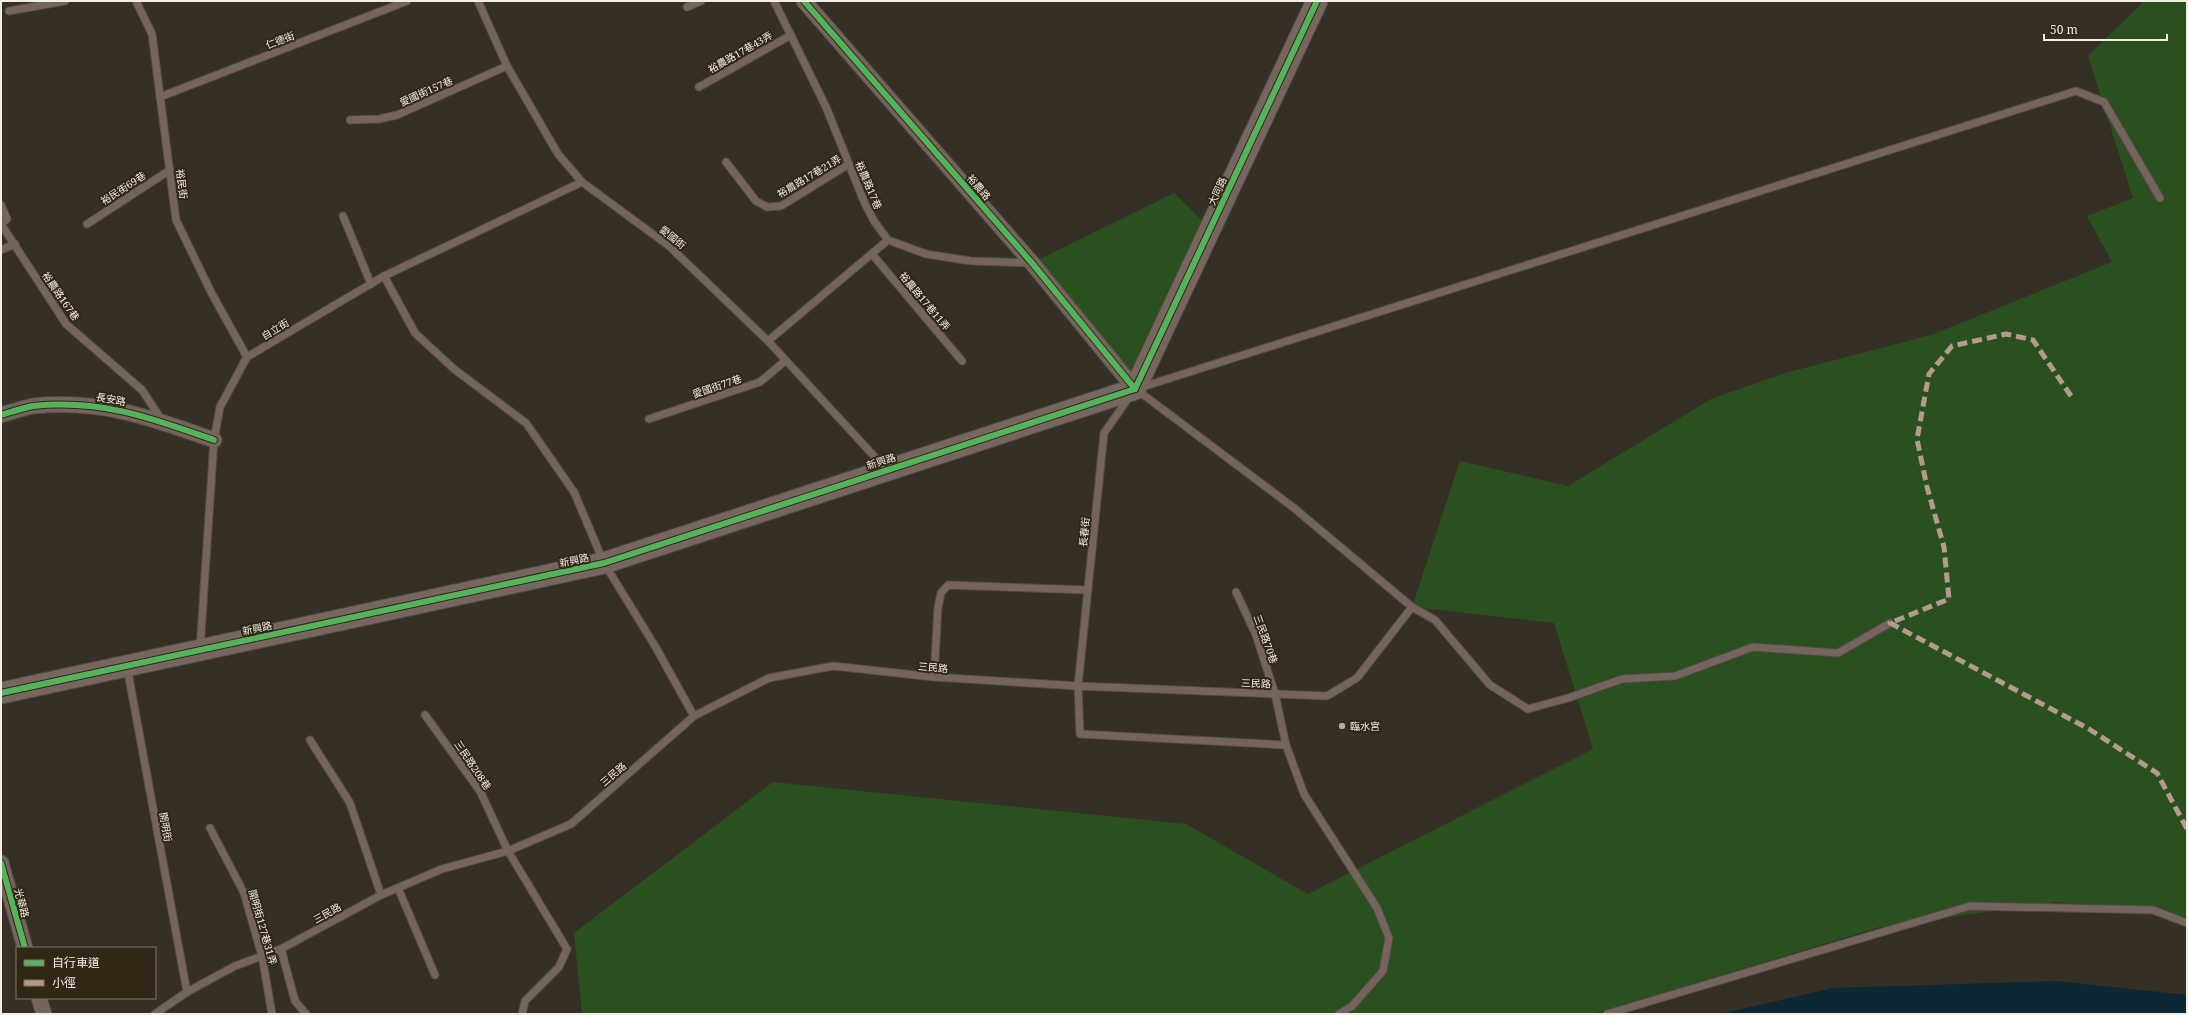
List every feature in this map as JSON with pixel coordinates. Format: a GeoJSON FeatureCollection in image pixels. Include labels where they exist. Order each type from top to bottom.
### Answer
{"type":"FeatureCollection","features":[{"type":"Feature","properties":{"kind":"street","name":"裕農路"},"geometry":{"type":"LineString","coordinates":[[804,1],[1032,263],[1135,389]]}},
{"type":"Feature","properties":{"kind":"street","name":"大同路"},"geometry":{"type":"LineString","coordinates":[[1135,389],[1317,1]]}},
{"type":"Feature","properties":{"kind":"street","name":"新興路"},"geometry":{"type":"LineString","coordinates":[[1,693],[604,563],[1135,389]]}},
{"type":"Feature","properties":{"kind":"street","name":"長安路"},"geometry":{"type":"LineString","coordinates":[[1,415],[32,406],[93,405],[143,415],[214,440]]}},
{"type":"Feature","properties":{"kind":"street","name":"光華路"},"geometry":{"type":"LineString","coordinates":[[1,863],[25,947]]}},
{"type":"Feature","properties":{"kind":"street"},"geometry":{"type":"LineString","coordinates":[[39,999],[44,1014]]}},
{"type":"Feature","properties":{"kind":"lane"},"geometry":{"type":"LineString","coordinates":[[9,11],[65,1]]}},
{"type":"Feature","properties":{"kind":"lane","name":"裕民街"},"geometry":{"type":"LineString","coordinates":[[137,1],[152,34],[176,220],[212,294],[247,357]]}},
{"type":"Feature","properties":{"kind":"lane","name":"仁德街"},"geometry":{"type":"LineString","coordinates":[[160,97],[407,1]]}},
{"type":"Feature","properties":{"kind":"lane","name":"愛國街"},"geometry":{"type":"LineString","coordinates":[[478,1],[507,66],[558,154],[582,182],[669,246],[768,341],[887,470]]}},
{"type":"Feature","properties":{"kind":"lane"},"geometry":{"type":"LineString","coordinates":[[687,7],[701,1]]}},
{"type":"Feature","properties":{"kind":"lane","name":"裕農路17巷"},"geometry":{"type":"LineString","coordinates":[[774,1],[826,107],[874,221],[888,240]]}},
{"type":"Feature","properties":{"kind":"lane","name":"裕農路17巷43弄"},"geometry":{"type":"LineString","coordinates":[[699,87],[790,34]]}},
{"type":"Feature","properties":{"kind":"lane","name":"愛國街157巷"},"geometry":{"type":"LineString","coordinates":[[350,120],[379,119],[397,115],[507,66]]}},
{"type":"Feature","properties":{"kind":"lane"},"geometry":{"type":"LineString","coordinates":[[1135,389],[2076,91],[2104,102],[2160,198]]}},
{"type":"Feature","properties":{"kind":"lane","name":"裕農路17巷21弄"},"geometry":{"type":"LineString","coordinates":[[726,162],[756,201],[767,207],[781,206],[849,164]]}},
{"type":"Feature","properties":{"kind":"lane","name":"裕民街69巷"},"geometry":{"type":"LineString","coordinates":[[87,224],[170,170]]}},
{"type":"Feature","properties":{"kind":"lane","name":"自立街"},"geometry":{"type":"LineString","coordinates":[[247,357],[384,276],[582,182]]}},
{"type":"Feature","properties":{"kind":"lane","name":"裕農路167巷"},"geometry":{"type":"LineString","coordinates":[[1,205],[7,219],[1,224],[66,324],[142,390],[163,422]]}},
{"type":"Feature","properties":{"kind":"lane"},"geometry":{"type":"LineString","coordinates":[[343,216],[371,284]]}},
{"type":"Feature","properties":{"kind":"lane"},"geometry":{"type":"LineString","coordinates":[[768,341],[888,240],[926,254],[948,258],[971,261],[1032,263]]}},
{"type":"Feature","properties":{"kind":"lane"},"geometry":{"type":"LineString","coordinates":[[1,250],[15,244]]}},
{"type":"Feature","properties":{"kind":"lane","name":"裕農路17巷11弄"},"geometry":{"type":"LineString","coordinates":[[872,254],[962,361]]}},
{"type":"Feature","properties":{"kind":"lane"},"geometry":{"type":"LineString","coordinates":[[384,276],[415,333],[454,369],[526,423],[574,492],[604,563],[655,646],[694,716]]}},
{"type":"Feature","properties":{"kind":"lane"},"geometry":{"type":"LineString","coordinates":[[200,650],[214,440],[220,407],[247,357]]}},
{"type":"Feature","properties":{"kind":"lane","name":"愛國街77巷"},"geometry":{"type":"LineString","coordinates":[[649,419],[760,382],[785,361]]}},
{"type":"Feature","properties":{"kind":"lane"},"geometry":{"type":"LineString","coordinates":[[1135,389],[1294,508],[1412,607],[1435,620],[1490,685],[1528,709],[1568,698],[1622,679],[1675,676],[1753,647],[1838,653],[1890,623]]}},
{"type":"Feature","properties":{"kind":"lane","name":"長春街"},"geometry":{"type":"LineString","coordinates":[[1135,389],[1104,434],[1078,686],[1080,734],[1286,745]]}},
{"type":"Feature","properties":{"kind":"lane"},"geometry":{"type":"LineString","coordinates":[[934,677],[938,607],[941,593],[948,585],[1088,590]]}},
{"type":"Feature","properties":{"kind":"lane","name":"三民路70巷"},"geometry":{"type":"LineString","coordinates":[[1236,592],[1256,635],[1275,694],[1286,745],[1304,794],[1377,908],[1389,938],[1383,971],[1352,1006],[1339,1014]]}},
{"type":"Feature","properties":{"kind":"lane","name":"三民路"},"geometry":{"type":"LineString","coordinates":[[155,1014],[186,992],[235,966],[282,949],[381,895],[442,869],[508,851],[570,824],[694,716],[769,678],[833,666],[934,677],[1078,686],[1328,696],[1357,678],[1412,607]]}},
{"type":"Feature","properties":{"kind":"lane","name":"開明街"},"geometry":{"type":"LineString","coordinates":[[126,665],[186,992]]}},
{"type":"Feature","properties":{"kind":"lane","name":"三民路208巷"},"geometry":{"type":"LineString","coordinates":[[425,715],[480,791],[508,851],[567,949],[559,967],[525,1001],[522,1014]]}},
{"type":"Feature","properties":{"kind":"lane"},"geometry":{"type":"LineString","coordinates":[[310,740],[350,803],[381,895]]}},
{"type":"Feature","properties":{"kind":"lane","name":"開明街127巷31弄"},"geometry":{"type":"LineString","coordinates":[[210,828],[244,893],[262,956],[272,1014]]}},
{"type":"Feature","properties":{"kind":"lane"},"geometry":{"type":"LineString","coordinates":[[398,888],[435,975]]}},
{"type":"Feature","properties":{"kind":"lane"},"geometry":{"type":"LineString","coordinates":[[1607,1014],[1970,906],[2153,910],[2187,923]]}},
{"type":"Feature","properties":{"kind":"lane"},"geometry":{"type":"LineString","coordinates":[[282,949],[295,1001],[306,1014]]}},
{"type":"Feature","properties":{"kind":"green space"},"geometry":{"type":"Polygon","coordinates":[[[2144,1],[2187,1],[2187,922],[2153,910],[2056,902],[1880,927],[1593,1014],[582,1014],[574,933],[773,782],[1186,824],[1308,894],[1593,749],[1554,623],[1412,607],[1460,461],[1568,486],[1711,399],[1785,373],[1931,335],[2112,262],[2087,216],[2133,198],[2088,56],[2144,1]]]}},
{"type":"Feature","properties":{"kind":"green space"},"geometry":{"type":"Polygon","coordinates":[[[1174,193],[1212,230],[1135,384],[1032,263],[1174,193]]]}},
{"type":"Feature","properties":{"kind":"water"},"geometry":{"type":"Polygon","coordinates":[[[2057,981],[2187,995],[2187,1014],[1720,1014],[1833,988],[2057,981]]]}},
{"type":"Feature","properties":{"kind":"marked path"},"geometry":{"type":"LineString","coordinates":[[2071,396],[2033,340],[2006,334],[1952,346],[1929,374],[1917,439],[1927,487],[1944,547],[1949,599],[1890,623],[2089,729],[2157,773],[2187,829]]}},
{"type":"Feature","properties":{"kind":"cycle path"},"geometry":{"type":"LineString","coordinates":[[804,1],[1032,263],[1135,389]]}},
{"type":"Feature","properties":{"kind":"cycle path"},"geometry":{"type":"LineString","coordinates":[[1135,389],[1317,1]]}},
{"type":"Feature","properties":{"kind":"cycle path"},"geometry":{"type":"LineString","coordinates":[[1,693],[604,563],[1135,389]]}},
{"type":"Feature","properties":{"kind":"cycle path"},"geometry":{"type":"LineString","coordinates":[[1,415],[33,406],[81,405],[126,412],[169,424],[214,440]]}},
{"type":"Feature","properties":{"kind":"cycle path"},"geometry":{"type":"LineString","coordinates":[[1,863],[25,947]]}},
{"type":"Feature","properties":{"kind":"place","name":"臨水宮"},"geometry":{"type":"Point","coordinates":[1342,726]}}]}
